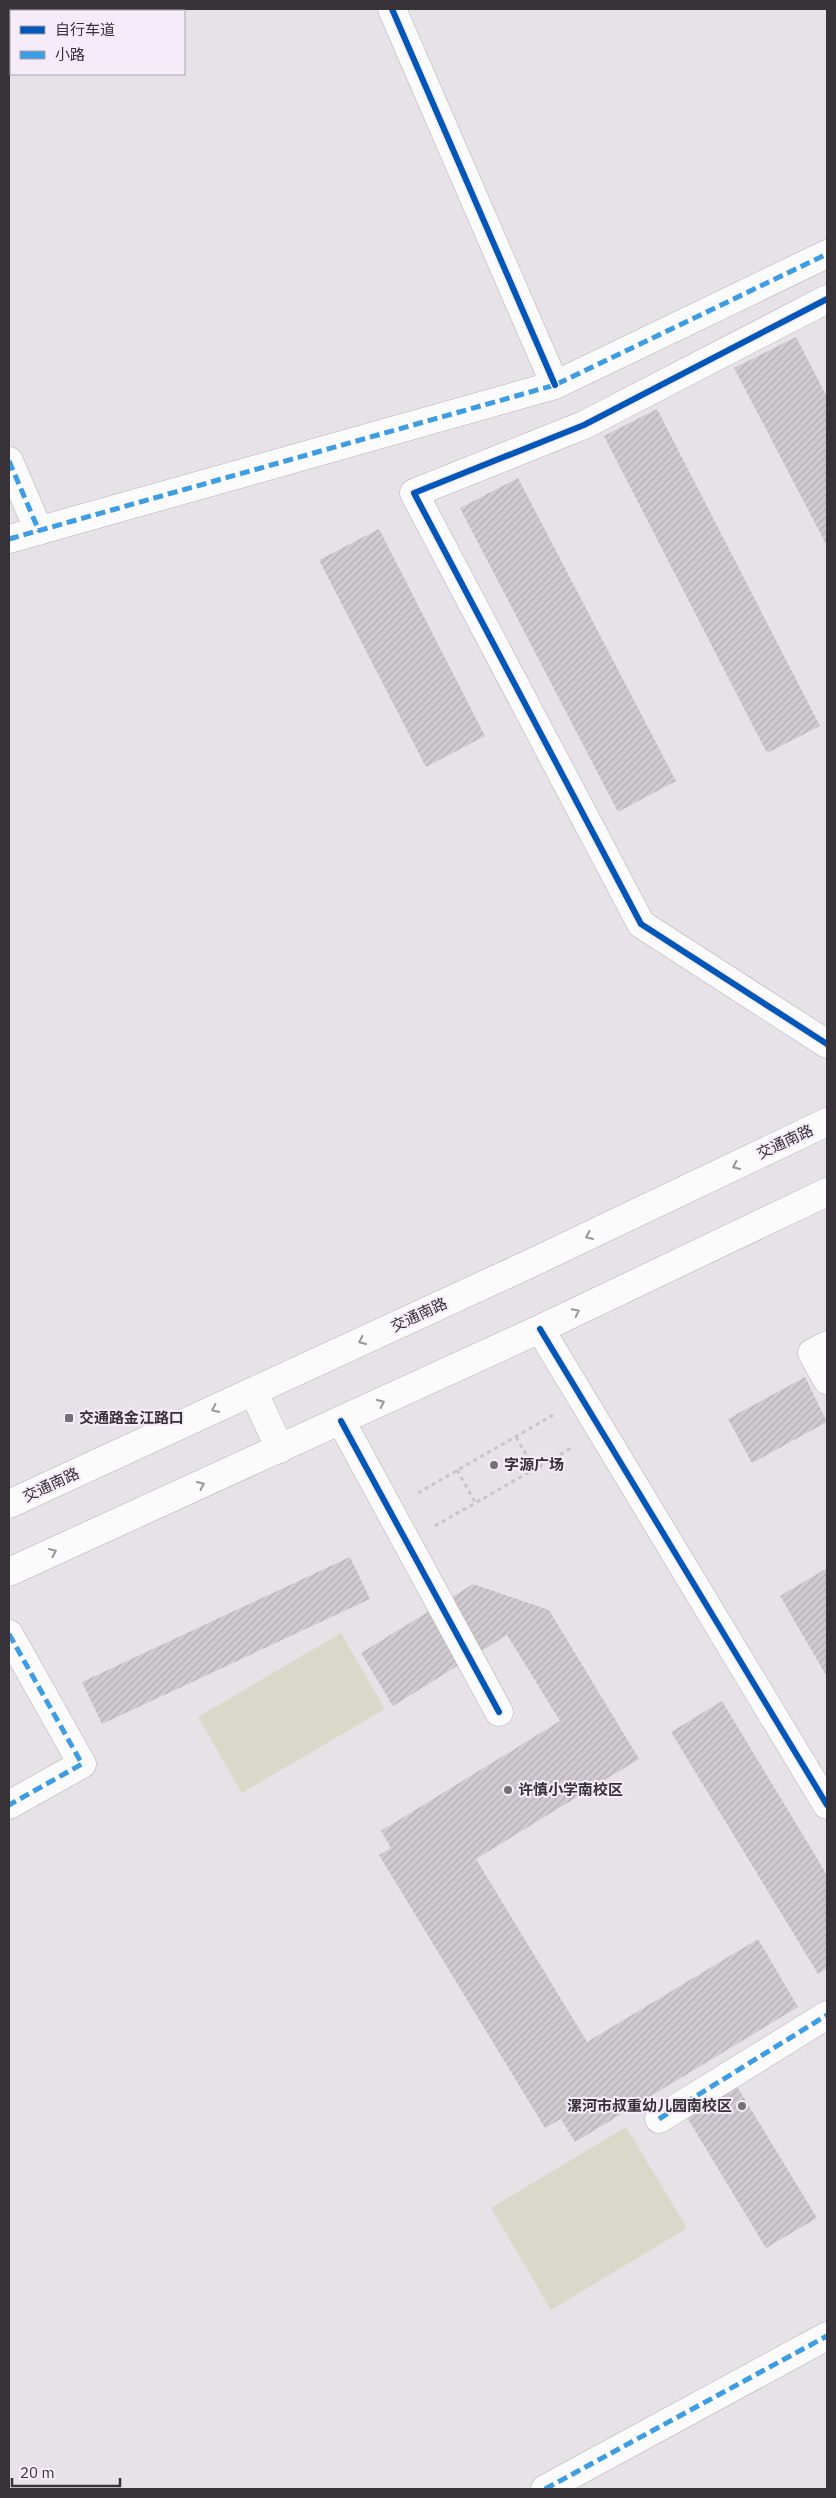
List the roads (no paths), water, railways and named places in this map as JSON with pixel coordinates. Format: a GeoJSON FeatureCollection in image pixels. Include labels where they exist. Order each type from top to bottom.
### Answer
{"type":"FeatureCollection","features":[{"type":"Feature","properties":{"kind":"street"},"geometry":{"type":"LineString","coordinates":[[392,9],[555,385]]}},
{"type":"Feature","properties":{"kind":"street"},"geometry":{"type":"LineString","coordinates":[[9,539],[555,385],[827,254]]}},
{"type":"Feature","properties":{"kind":"street"},"geometry":{"type":"LineString","coordinates":[[827,299],[584,425],[414,493],[640,924],[827,1044]]}},
{"type":"Feature","properties":{"kind":"street"},"geometry":{"type":"LineString","coordinates":[[9,461],[38,531]]}},
{"type":"Feature","properties":{"kind":"street","name":"交通南路"},"geometry":{"type":"LineString","coordinates":[[9,1504],[527,1265],[827,1122]]}},
{"type":"Feature","properties":{"kind":"street"},"geometry":{"type":"LineString","coordinates":[[9,1572],[280,1450],[827,1192]]}},
{"type":"Feature","properties":{"kind":"street"},"geometry":{"type":"LineString","coordinates":[[540,1329],[827,1805]]}},
{"type":"Feature","properties":{"kind":"street"},"geometry":{"type":"LineString","coordinates":[[827,1345],[812,1353],[827,1380]]}},
{"type":"Feature","properties":{"kind":"street"},"geometry":{"type":"LineString","coordinates":[[253,1391],[280,1450]]}},
{"type":"Feature","properties":{"kind":"street"},"geometry":{"type":"LineString","coordinates":[[341,1421],[499,1712]]}},
{"type":"Feature","properties":{"kind":"street"},"geometry":{"type":"LineString","coordinates":[[9,1634],[82,1764],[9,1805]]}},
{"type":"Feature","properties":{"kind":"street"},"geometry":{"type":"LineString","coordinates":[[659,2119],[827,2016]]}},
{"type":"Feature","properties":{"kind":"street"},"geometry":{"type":"LineString","coordinates":[[545,2489],[827,2336]]}},
{"type":"Feature","properties":{"kind":"place","name":"交通路金江路口"},"geometry":{"type":"Point","coordinates":[69,1418]}},
{"type":"Feature","properties":{"kind":"place","name":"字源广场"},"geometry":{"type":"Point","coordinates":[494,1465]}},
{"type":"Feature","properties":{"kind":"place","name":"许慎小学南校区"},"geometry":{"type":"Point","coordinates":[508,1790]}},
{"type":"Feature","properties":{"kind":"place","name":"漯河市叔重幼儿园南校区"},"geometry":{"type":"Point","coordinates":[742,2106]}}]}
